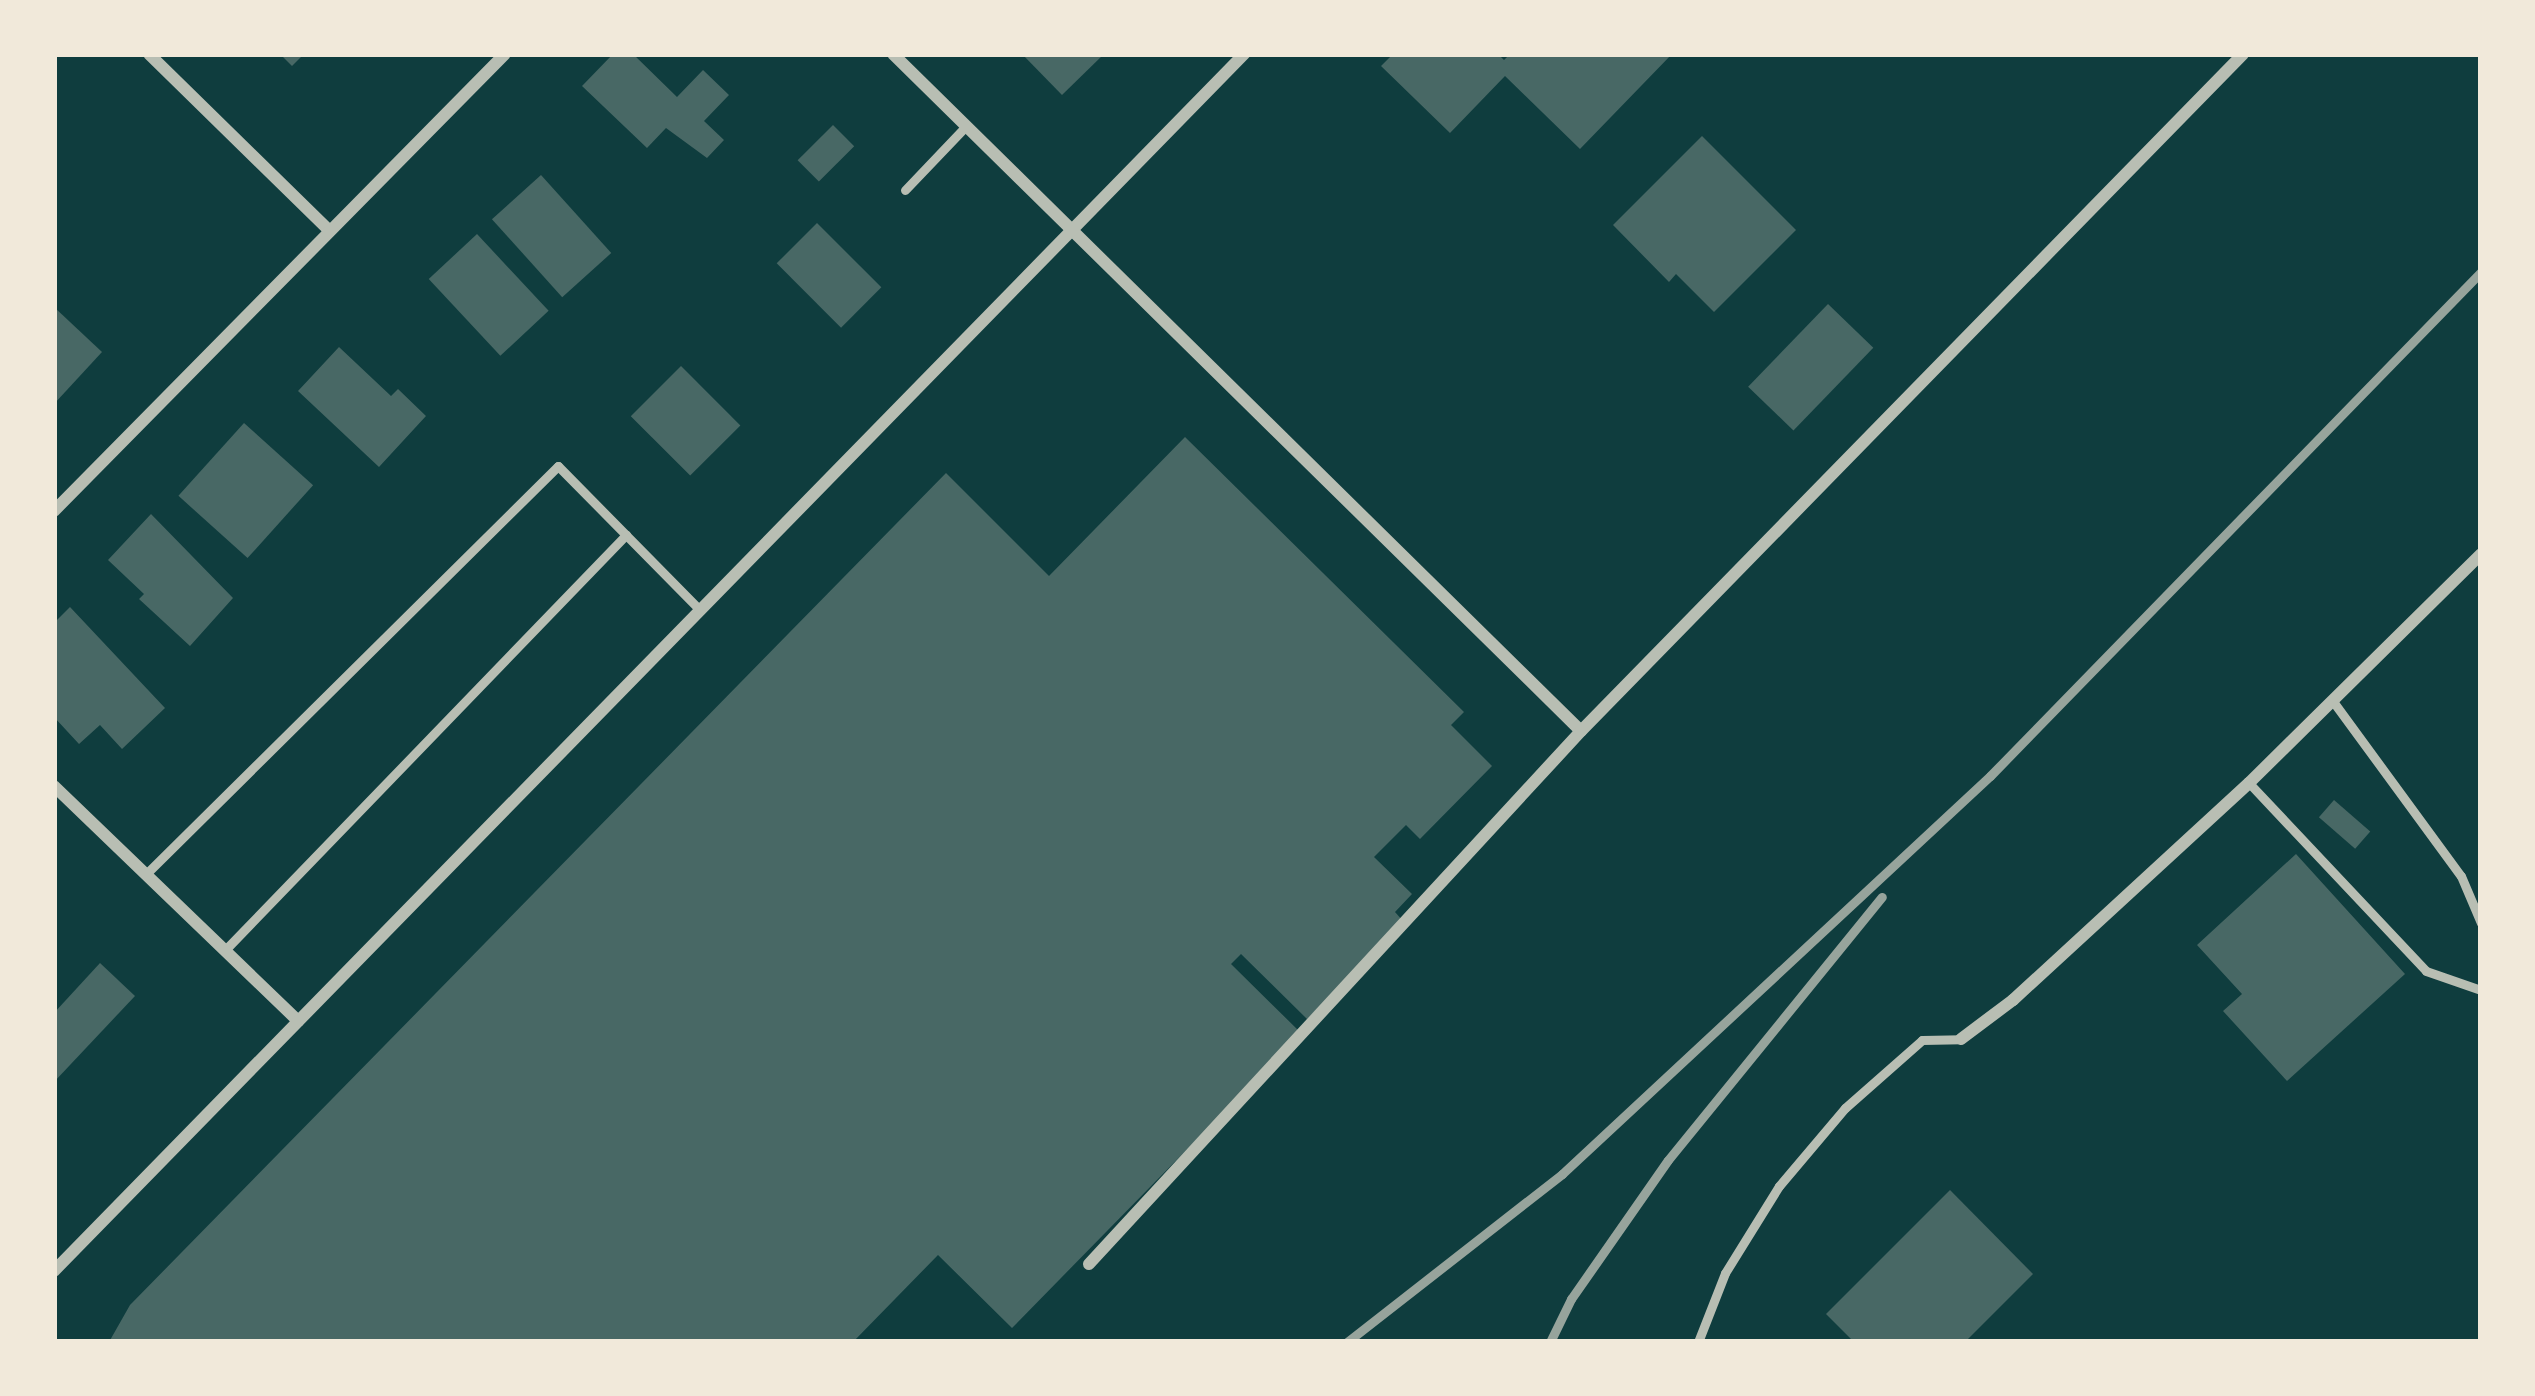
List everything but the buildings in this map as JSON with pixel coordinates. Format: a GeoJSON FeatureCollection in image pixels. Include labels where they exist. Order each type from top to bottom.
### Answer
{"type":"FeatureCollection","features":[{"type":"Feature","properties":{"kind":"street"},"geometry":{"type":"LineString","coordinates":[[149,54],[330,231]]}},
{"type":"Feature","properties":{"kind":"street"},"geometry":{"type":"LineString","coordinates":[[54,512],[505,54]]}},
{"type":"Feature","properties":{"kind":"street"},"geometry":{"type":"LineString","coordinates":[[893,54],[1581,731]]}},
{"type":"Feature","properties":{"kind":"street"},"geometry":{"type":"LineString","coordinates":[[54,1270],[1244,54]]}},
{"type":"Feature","properties":{"kind":"street"},"geometry":{"type":"LineString","coordinates":[[1088,1264],[1581,731],[2243,54]]}},
{"type":"Feature","properties":{"kind":"street"},"geometry":{"type":"LineString","coordinates":[[1961,1039],[2013,1000],[2248,783],[2481,554]]}},
{"type":"Feature","properties":{"kind":"street"},"geometry":{"type":"LineString","coordinates":[[54,786],[298,1021]]}},
{"type":"Feature","properties":{"kind":"lane"},"geometry":{"type":"LineString","coordinates":[[905,190],[966,126]]}},
{"type":"Feature","properties":{"kind":"lane"},"geometry":{"type":"LineString","coordinates":[[148,872],[557,466],[700,610]]}},
{"type":"Feature","properties":{"kind":"lane"},"geometry":{"type":"LineString","coordinates":[[226,950],[626,536]]}},
{"type":"Feature","properties":{"kind":"lane"},"geometry":{"type":"LineString","coordinates":[[2332,700],[2461,876],[2481,923]]}},
{"type":"Feature","properties":{"kind":"lane"},"geometry":{"type":"LineString","coordinates":[[2248,783],[2426,971],[2481,990]]}},
{"type":"Feature","properties":{"kind":"lane"},"geometry":{"type":"LineString","coordinates":[[1698,1342],[1726,1273],[1768,1204],[1845,1108],[1922,1040],[1961,1039]]}},
{"type":"Feature","properties":{"kind":"railway"},"geometry":{"type":"LineString","coordinates":[[1347,1342],[1562,1174],[1990,776],[2481,272]]}},
{"type":"Feature","properties":{"kind":"railway"},"geometry":{"type":"LineString","coordinates":[[1550,1342],[1571,1299],[1668,1160],[1882,897]]}}]}
